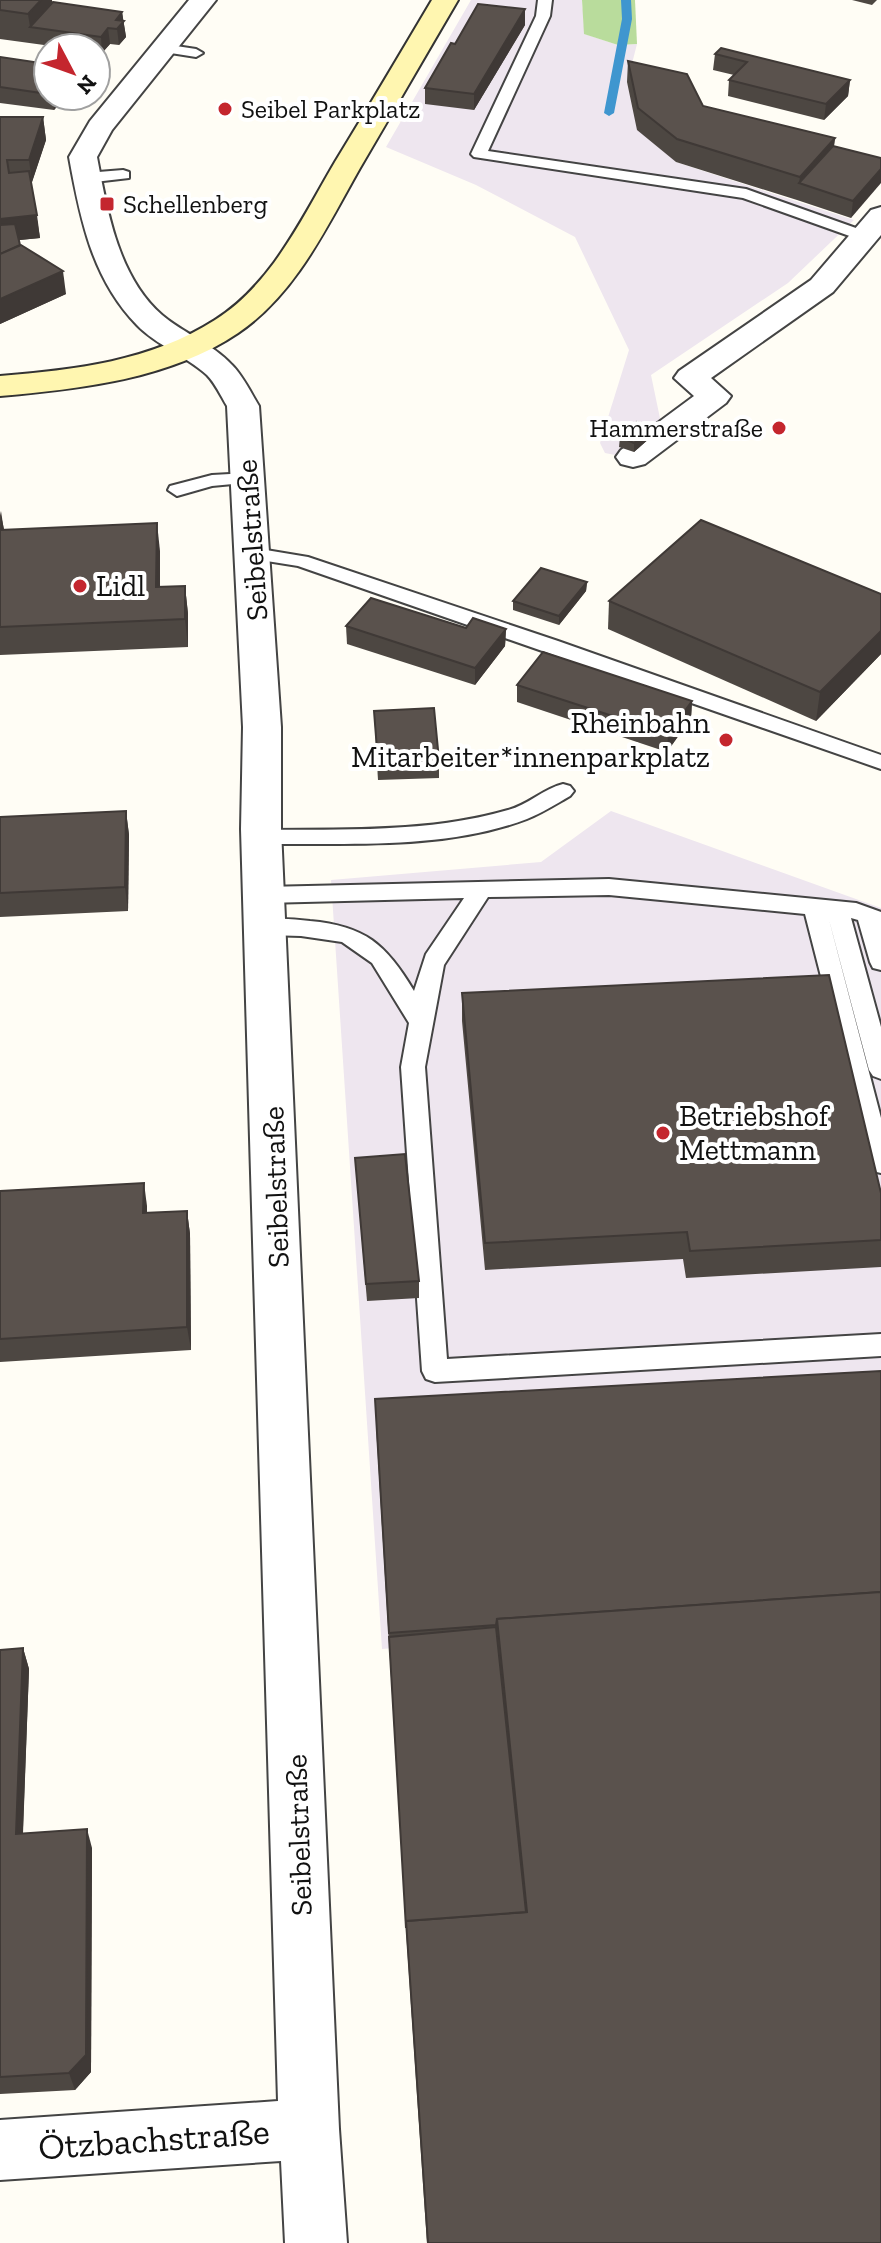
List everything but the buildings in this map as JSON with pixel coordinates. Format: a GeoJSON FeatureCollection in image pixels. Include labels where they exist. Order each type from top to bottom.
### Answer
{"type":"FeatureCollection","features":[{"type":"Feature","properties":{"kind":"main road"},"geometry":{"type":"LineString","coordinates":[[0,386],[88,376],[187,347],[253,306],[283,272],[445,0]]}},
{"type":"Feature","properties":{"kind":"street"},"geometry":{"type":"LineString","coordinates":[[187,347],[149,320],[125,290],[107,256],[83,157],[87,146],[203,0]]}},
{"type":"Feature","properties":{"kind":"street"},"geometry":{"type":"LineString","coordinates":[[633,457],[715,396],[690,378],[822,286],[872,226]]}},
{"type":"Feature","properties":{"kind":"street","name":"Seibelstraße"},"geometry":{"type":"LineString","coordinates":[[187,347],[220,370],[243,406],[254,554],[309,2129],[316,2243]]}},
{"type":"Feature","properties":{"kind":"street","name":"Ötzbachstraße"},"geometry":{"type":"LineString","coordinates":[[0,2150],[309,2129]]}},
{"type":"Feature","properties":{"kind":"lane"},"geometry":{"type":"LineString","coordinates":[[545,0],[543,16],[479,154],[746,194],[872,226]]}},
{"type":"Feature","properties":{"kind":"lane"},"geometry":{"type":"LineString","coordinates":[[163,48],[196,53]]}},
{"type":"Feature","properties":{"kind":"lane"},"geometry":{"type":"LineString","coordinates":[[86,178],[123,175]]}},
{"type":"Feature","properties":{"kind":"lane"},"geometry":{"type":"LineString","coordinates":[[177,490],[212,481],[248,478]]}},
{"type":"Feature","properties":{"kind":"lane"},"geometry":{"type":"LineString","coordinates":[[254,554],[316,566],[881,762]]}},
{"type":"Feature","properties":{"kind":"lane"},"geometry":{"type":"LineString","coordinates":[[262,837],[465,827],[516,816],[563,791]]}},
{"type":"Feature","properties":{"kind":"lane"},"geometry":{"type":"LineString","coordinates":[[266,911],[481,891],[609,887],[826,909],[875,918],[881,962]]}},
{"type":"Feature","properties":{"kind":"lane"},"geometry":{"type":"LineString","coordinates":[[481,891],[429,973],[423,1027],[413,1067],[435,1371],[881,1345]]}},
{"type":"Feature","properties":{"kind":"lane"},"geometry":{"type":"LineString","coordinates":[[826,909],[881,1070]]}},
{"type":"Feature","properties":{"kind":"lane"},"geometry":{"type":"LineString","coordinates":[[826,909],[881,1164]]}},
{"type":"Feature","properties":{"kind":"lane"},"geometry":{"type":"LineString","coordinates":[[266,911],[363,939],[391,968],[423,1027]]}},
{"type":"Feature","properties":{"kind":"shaded area"},"geometry":{"type":"Polygon","coordinates":[[[471,0],[582,0],[585,34],[618,45],[637,44],[627,83],[676,162],[854,220],[788,283],[651,375],[662,428],[620,456],[605,453],[600,443],[629,350],[575,237],[476,185],[386,147],[471,0]]]}},
{"type":"Feature","properties":{"kind":"shaded area"},"geometry":{"type":"Polygon","coordinates":[[[611,811],[881,908],[881,1610],[382,1649],[331,880],[541,862],[611,811]]]}},
{"type":"Feature","properties":{"kind":"green space"},"geometry":{"type":"Polygon","coordinates":[[[582,0],[635,0],[637,44],[618,45],[584,34],[582,0]]]}},
{"type":"Feature","properties":{"kind":"waterway"},"geometry":{"type":"LineString","coordinates":[[609,113],[627,19],[626,0]]}},
{"type":"Feature","properties":{"kind":"place","name":"Seibel Parkplatz"},"geometry":{"type":"Point","coordinates":[225,109]}},
{"type":"Feature","properties":{"kind":"place","name":"Schellenberg"},"geometry":{"type":"Point","coordinates":[107,204]}},
{"type":"Feature","properties":{"kind":"place","name":"Hammerstraße"},"geometry":{"type":"Point","coordinates":[779,428]}},
{"type":"Feature","properties":{"kind":"place","name":"Lidl"},"geometry":{"type":"Point","coordinates":[80,586]}},
{"type":"Feature","properties":{"kind":"place","name":"Rheinbahn Mitarbeiter*innenparkplatz"},"geometry":{"type":"Point","coordinates":[726,740]}},
{"type":"Feature","properties":{"kind":"place","name":"Betriebshof Mettmann"},"geometry":{"type":"Point","coordinates":[663,1133]}}]}
